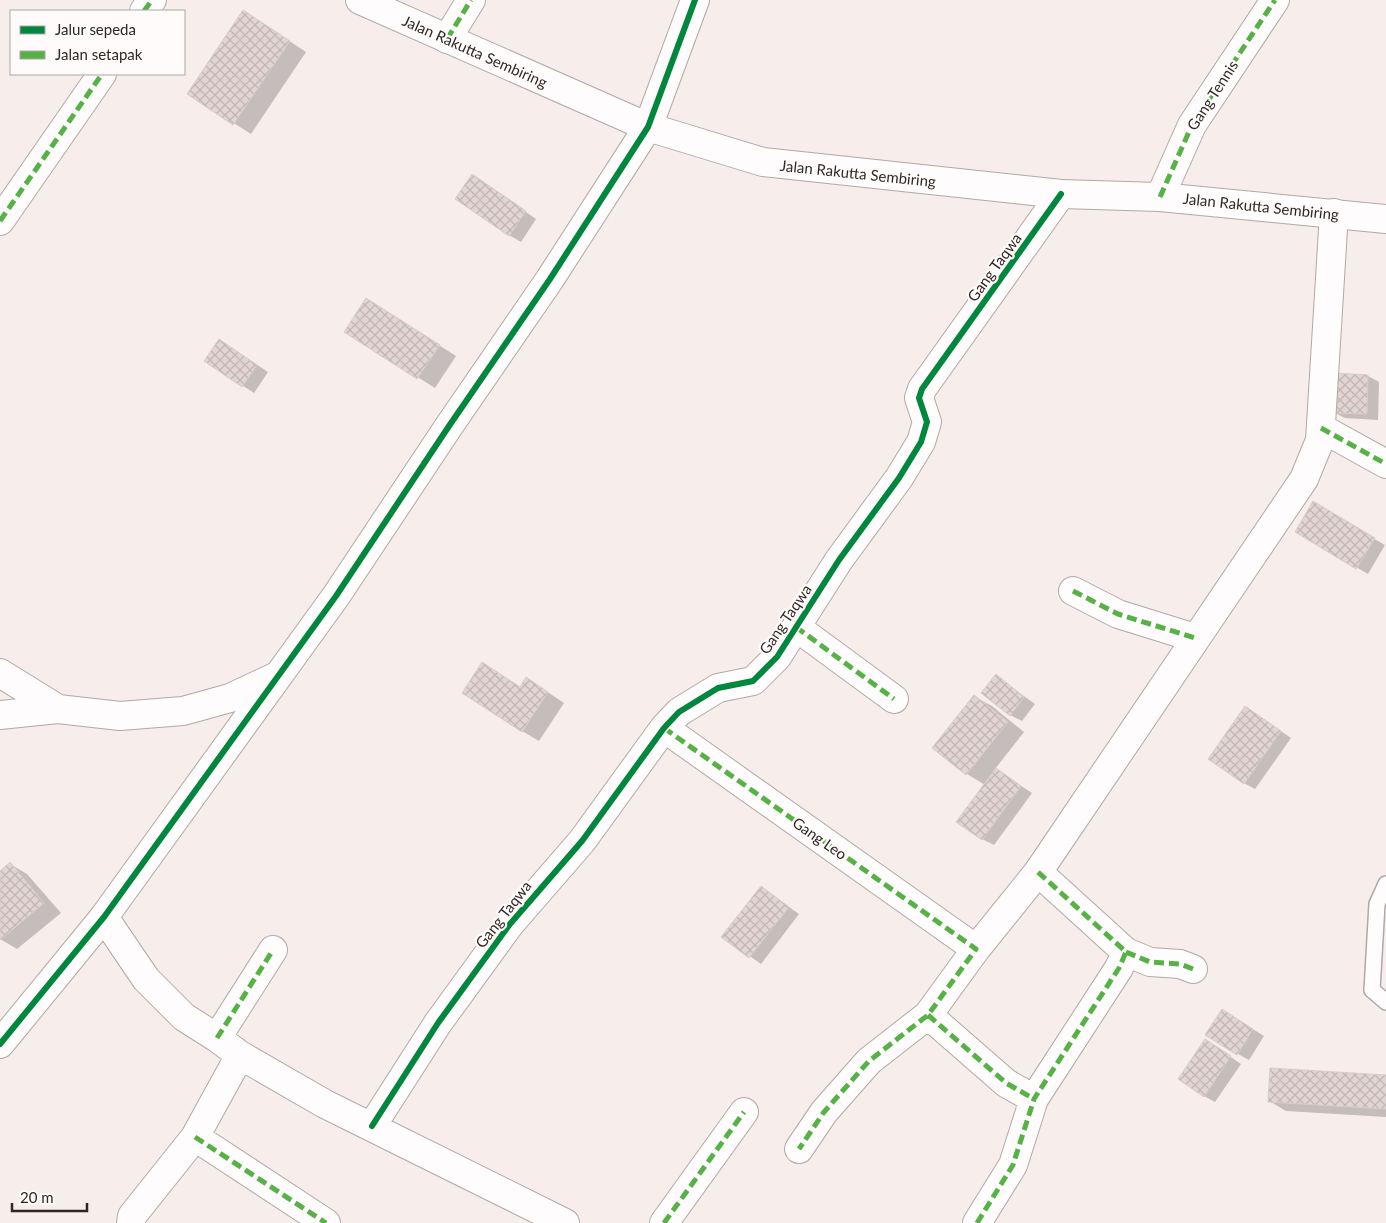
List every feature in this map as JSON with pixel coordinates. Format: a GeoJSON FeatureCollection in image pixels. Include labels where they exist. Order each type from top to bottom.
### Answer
{"type":"FeatureCollection","features":[{"type":"Feature","properties":{"kind":"street","name":"Jalan Rakutta Sembiring"},"geometry":{"type":"LineString","coordinates":[[360,0],[648,127],[763,162],[1061,194],[1160,196],[1386,218]]}},
{"type":"Feature","properties":{"kind":"street"},"geometry":{"type":"LineString","coordinates":[[447,39],[471,0]]}},
{"type":"Feature","properties":{"kind":"street"},"geometry":{"type":"LineString","coordinates":[[0,1044],[104,917],[367,552],[449,426],[550,279],[648,127],[695,0]]}},
{"type":"Feature","properties":{"kind":"street","name":"Gang Tennis"},"geometry":{"type":"LineString","coordinates":[[1160,196],[1192,125],[1275,0]]}},
{"type":"Feature","properties":{"kind":"street"},"geometry":{"type":"LineString","coordinates":[[0,221],[32,178],[101,75]]}},
{"type":"Feature","properties":{"kind":"street","name":"Gang Taqwa"},"geometry":{"type":"LineString","coordinates":[[372,1126],[438,1023],[504,932],[582,841],[664,728],[679,712],[718,688],[753,681],[777,657],[839,560],[899,478],[921,442],[927,422],[919,398],[922,389],[1061,194]]}},
{"type":"Feature","properties":{"kind":"street"},"geometry":{"type":"LineString","coordinates":[[799,1149],[824,1112],[869,1061],[928,1015],[976,949],[1038,872],[1304,480],[1320,440],[1334,213]]}},
{"type":"Feature","properties":{"kind":"street"},"geometry":{"type":"LineString","coordinates":[[1321,428],[1386,464]]}},
{"type":"Feature","properties":{"kind":"street"},"geometry":{"type":"LineString","coordinates":[[1073,591],[1118,614],[1195,638]]}},
{"type":"Feature","properties":{"kind":"street"},"geometry":{"type":"LineString","coordinates":[[796,627],[894,699]]}},
{"type":"Feature","properties":{"kind":"street"},"geometry":{"type":"LineString","coordinates":[[0,673],[58,709]]}},
{"type":"Feature","properties":{"kind":"street"},"geometry":{"type":"LineString","coordinates":[[0,715],[58,709],[120,716],[183,712],[230,698],[277,676]]}},
{"type":"Feature","properties":{"kind":"street","name":"Gang Leo"},"geometry":{"type":"LineString","coordinates":[[664,728],[976,949]]}},
{"type":"Feature","properties":{"kind":"street"},"geometry":{"type":"LineString","coordinates":[[1038,872],[1126,952],[1150,962],[1180,964],[1193,969]]}},
{"type":"Feature","properties":{"kind":"street"},"geometry":{"type":"LineString","coordinates":[[104,917],[146,979],[184,1017],[240,1055],[326,1104],[565,1223]]}},
{"type":"Feature","properties":{"kind":"street"},"geometry":{"type":"LineString","coordinates":[[217,1038],[273,950]]}},
{"type":"Feature","properties":{"kind":"street"},"geometry":{"type":"LineString","coordinates":[[977,1223],[1013,1165],[1034,1099],[1119,968],[1126,952]]}},
{"type":"Feature","properties":{"kind":"street"},"geometry":{"type":"LineString","coordinates":[[928,1015],[1006,1083],[1034,1099]]}},
{"type":"Feature","properties":{"kind":"street"},"geometry":{"type":"LineString","coordinates":[[131,1223],[132,1216],[195,1137],[240,1055]]}},
{"type":"Feature","properties":{"kind":"street"},"geometry":{"type":"LineString","coordinates":[[664,1223],[744,1112]]}},
{"type":"Feature","properties":{"kind":"street"},"geometry":{"type":"LineString","coordinates":[[195,1137],[326,1223]]}},
{"type":"Feature","properties":{"kind":"lane"},"geometry":{"type":"LineString","coordinates":[[1386,884],[1377,904],[1372,990],[1386,1002]]}},
{"type":"Feature","properties":{"kind":"building"},"geometry":{"type":"Polygon","coordinates":[[[243,10],[290,41],[233,125],[187,94],[243,10]]]}},
{"type":"Feature","properties":{"kind":"building"},"geometry":{"type":"Polygon","coordinates":[[[472,174],[526,211],[509,236],[455,199],[472,174]]]}},
{"type":"Feature","properties":{"kind":"building"},"geometry":{"type":"Polygon","coordinates":[[[366,298],[440,345],[417,379],[344,332],[366,298]]]}},
{"type":"Feature","properties":{"kind":"building"},"geometry":{"type":"Polygon","coordinates":[[[219,339],[257,365],[242,387],[204,361],[219,339]]]}},
{"type":"Feature","properties":{"kind":"building"},"geometry":{"type":"Polygon","coordinates":[[[1334,373],[1368,375],[1367,414],[1332,413],[1334,373]]]}},
{"type":"Feature","properties":{"kind":"building"},"geometry":{"type":"Polygon","coordinates":[[[1313,501],[1375,538],[1356,569],[1295,532],[1313,501]]]}},
{"type":"Feature","properties":{"kind":"building"},"geometry":{"type":"Polygon","coordinates":[[[482,662],[520,687],[526,677],[548,692],[522,732],[462,693],[482,662]]]}},
{"type":"Feature","properties":{"kind":"building"},"geometry":{"type":"Polygon","coordinates":[[[996,674],[1024,697],[1010,716],[981,693],[996,674]]]}},
{"type":"Feature","properties":{"kind":"building"},"geometry":{"type":"Polygon","coordinates":[[[974,695],[1008,722],[966,775],[932,748],[974,695]]]}},
{"type":"Feature","properties":{"kind":"building"},"geometry":{"type":"Polygon","coordinates":[[[1245,706],[1281,731],[1244,784],[1208,759],[1245,706]]]}},
{"type":"Feature","properties":{"kind":"building"},"geometry":{"type":"Polygon","coordinates":[[[996,768],[1021,786],[982,840],[956,822],[996,768]]]}},
{"type":"Feature","properties":{"kind":"building"},"geometry":{"type":"Polygon","coordinates":[[[10,862],[44,903],[0,940],[0,871],[10,862]]]}},
{"type":"Feature","properties":{"kind":"building"},"geometry":{"type":"Polygon","coordinates":[[[761,886],[789,907],[749,958],[721,937],[761,886]]]}},
{"type":"Feature","properties":{"kind":"building"},"geometry":{"type":"Polygon","coordinates":[[[1222,1009],[1253,1029],[1237,1055],[1205,1035],[1222,1009]]]}},
{"type":"Feature","properties":{"kind":"building"},"geometry":{"type":"Polygon","coordinates":[[[1205,1039],[1231,1056],[1204,1097],[1178,1079],[1205,1039]]]}},
{"type":"Feature","properties":{"kind":"building"},"geometry":{"type":"Polygon","coordinates":[[[1270,1068],[1386,1075],[1386,1109],[1268,1102],[1270,1068]]]}},
{"type":"Feature","properties":{"kind":"marked path"},"geometry":{"type":"LineString","coordinates":[[145,10],[152,0]]}},
{"type":"Feature","properties":{"kind":"marked path"},"geometry":{"type":"LineString","coordinates":[[447,39],[471,0]]}},
{"type":"Feature","properties":{"kind":"marked path"},"geometry":{"type":"LineString","coordinates":[[1160,197],[1192,125],[1275,0]]}},
{"type":"Feature","properties":{"kind":"marked path"},"geometry":{"type":"LineString","coordinates":[[0,221],[101,75]]}},
{"type":"Feature","properties":{"kind":"marked path"},"geometry":{"type":"LineString","coordinates":[[1321,428],[1386,464]]}},
{"type":"Feature","properties":{"kind":"marked path"},"geometry":{"type":"LineString","coordinates":[[1073,591],[1118,614],[1195,638]]}},
{"type":"Feature","properties":{"kind":"marked path"},"geometry":{"type":"LineString","coordinates":[[796,627],[894,699]]}},
{"type":"Feature","properties":{"kind":"marked path"},"geometry":{"type":"LineString","coordinates":[[664,728],[976,949],[928,1015],[869,1061],[824,1112],[799,1149]]}},
{"type":"Feature","properties":{"kind":"marked path"},"geometry":{"type":"LineString","coordinates":[[977,1223],[1013,1165],[1034,1099],[1119,968],[1126,952],[1038,872]]}},
{"type":"Feature","properties":{"kind":"marked path"},"geometry":{"type":"LineString","coordinates":[[217,1038],[273,950]]}},
{"type":"Feature","properties":{"kind":"marked path"},"geometry":{"type":"LineString","coordinates":[[1126,952],[1150,962],[1180,964],[1193,969]]}},
{"type":"Feature","properties":{"kind":"marked path"},"geometry":{"type":"LineString","coordinates":[[928,1015],[1006,1083],[1034,1099]]}},
{"type":"Feature","properties":{"kind":"marked path"},"geometry":{"type":"LineString","coordinates":[[664,1223],[744,1112]]}},
{"type":"Feature","properties":{"kind":"marked path"},"geometry":{"type":"LineString","coordinates":[[195,1137],[326,1223]]}},
{"type":"Feature","properties":{"kind":"cycle path"},"geometry":{"type":"LineString","coordinates":[[0,1044],[104,917],[336,596],[550,279],[648,127],[695,0]]}},
{"type":"Feature","properties":{"kind":"cycle path"},"geometry":{"type":"LineString","coordinates":[[372,1126],[438,1023],[510,924],[582,841],[664,728],[679,712],[718,688],[753,681],[777,657],[839,560],[899,478],[921,442],[927,422],[919,398],[922,389],[1061,194]]}}]}
